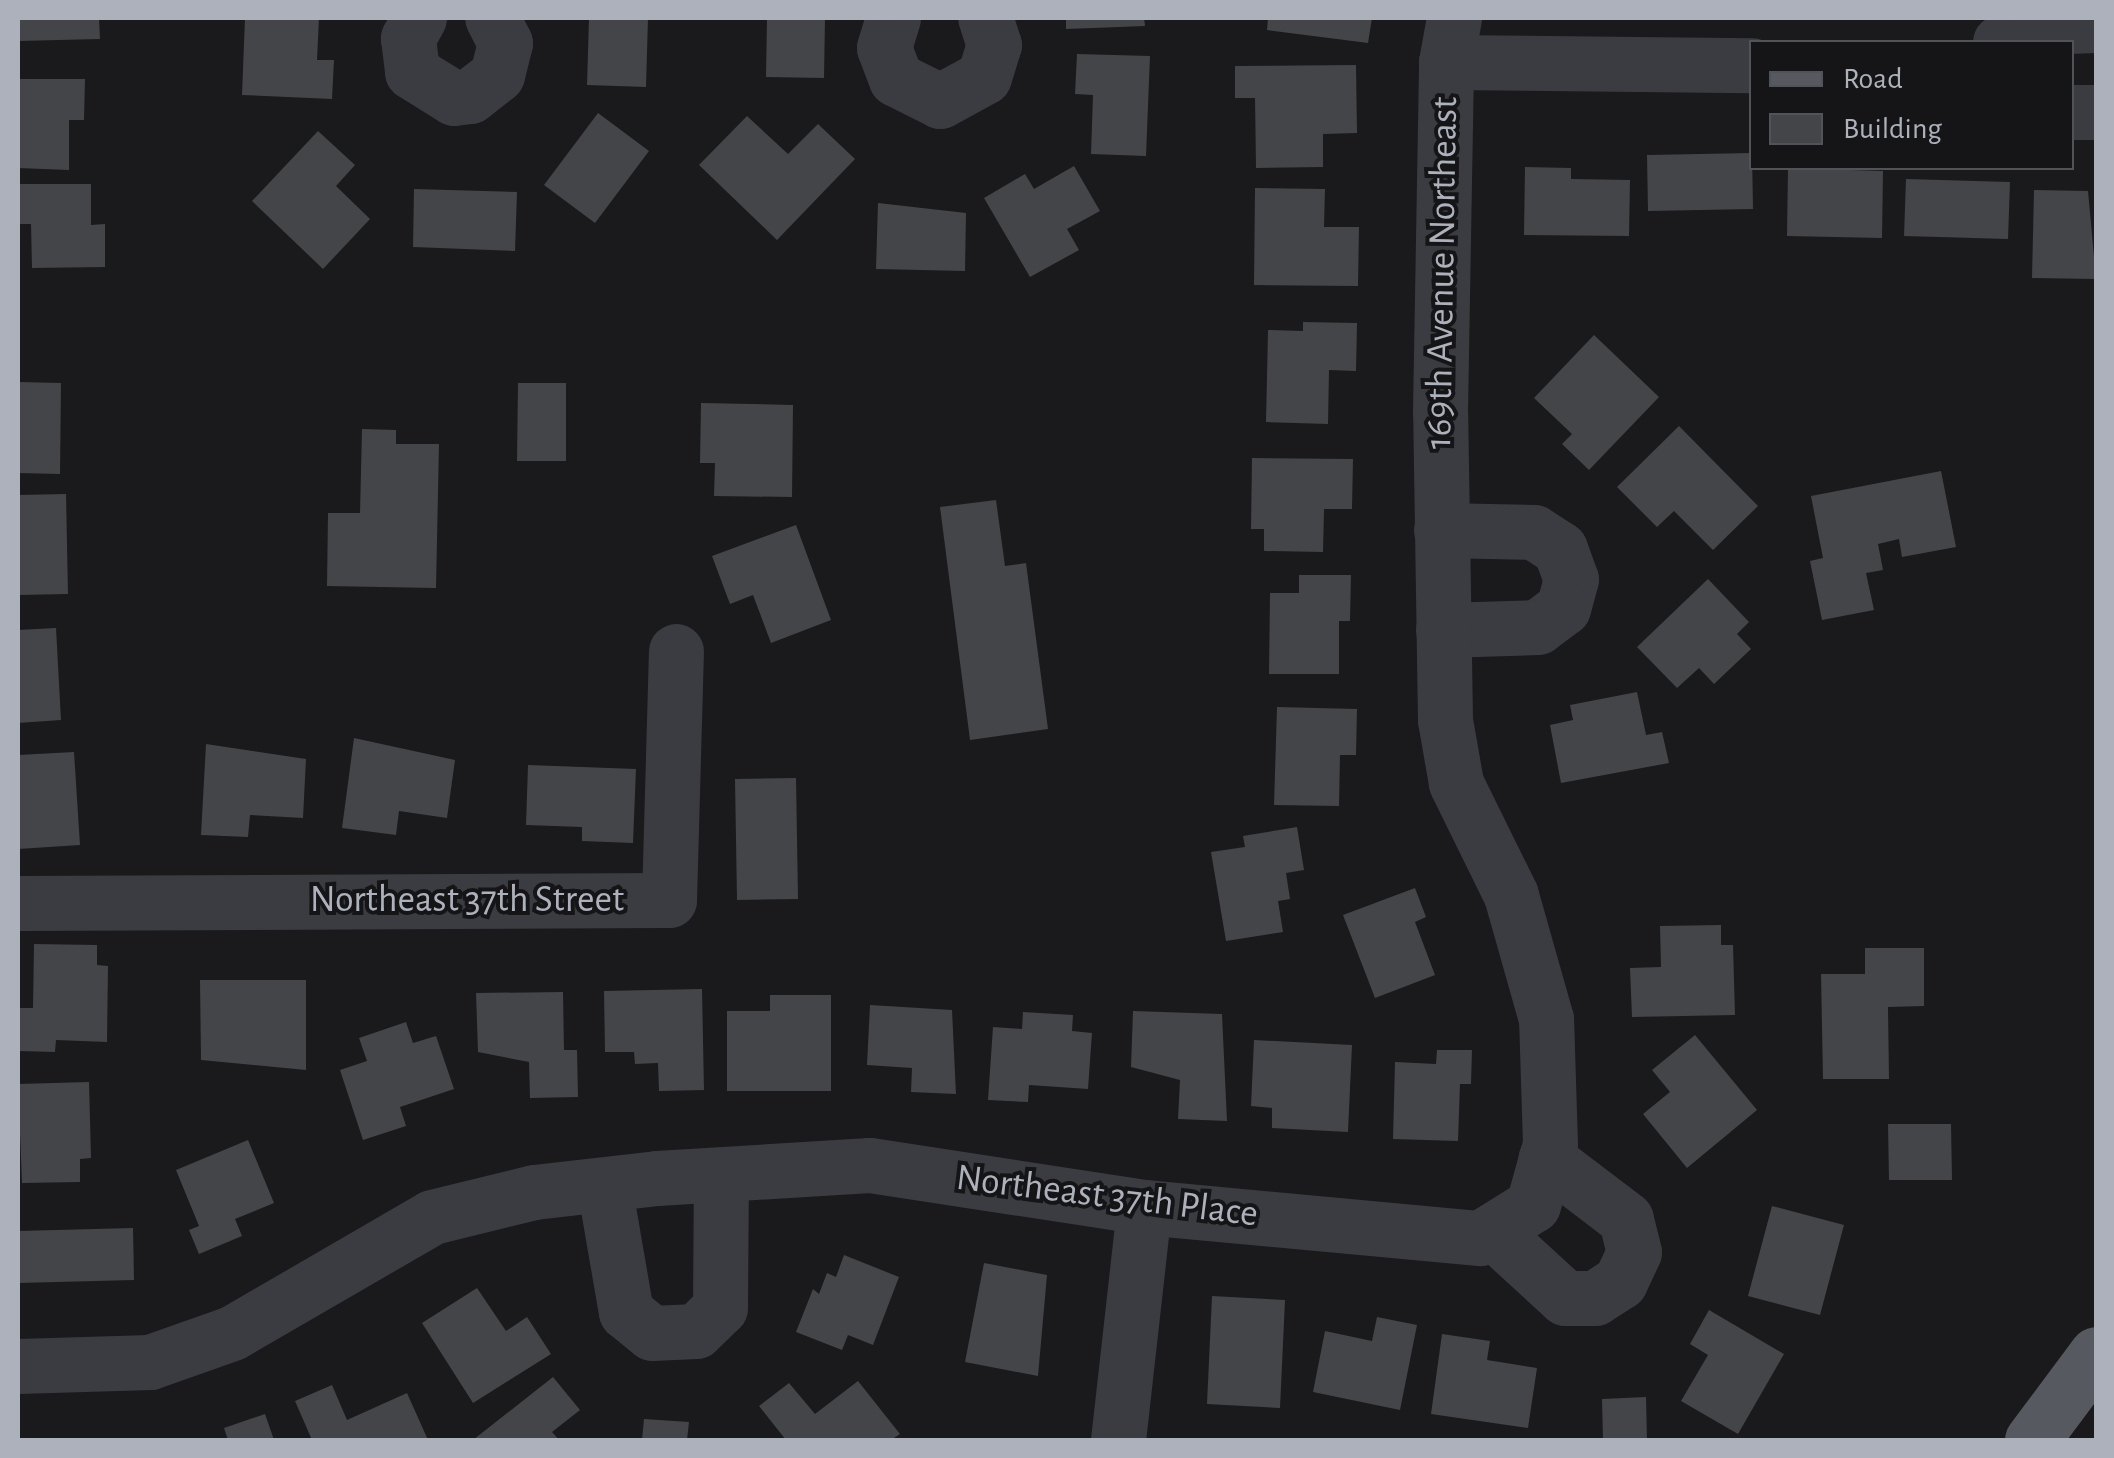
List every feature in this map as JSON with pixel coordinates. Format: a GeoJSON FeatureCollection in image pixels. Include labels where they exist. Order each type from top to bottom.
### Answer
{"type":"FeatureCollection","features":[{"type":"Feature","properties":{"kind":"main road"},"geometry":{"type":"LineString","coordinates":[[2032,1440],[2096,1354]]}},
{"type":"Feature","properties":{"kind":"street"},"geometry":{"type":"LineString","coordinates":[[419,18],[408,38],[412,72],[454,98],[470,96],[497,75],[504,43],[492,18]]}},
{"type":"Feature","properties":{"kind":"street"},"geometry":{"type":"LineString","coordinates":[[893,18],[884,48],[896,79],[940,101],[984,77],[994,45],[985,18]]}},
{"type":"Feature","properties":{"kind":"street"},"geometry":{"type":"LineString","coordinates":[[2005,40],[2038,27],[2096,26]]}},
{"type":"Feature","properties":{"kind":"street"},"geometry":{"type":"LineString","coordinates":[[1450,40],[1749,65]]}},
{"type":"Feature","properties":{"kind":"street","name":"169th Avenue Northeast"},"geometry":{"type":"LineString","coordinates":[[1450,40],[1441,530],[1443,630],[1456,783],[1511,895],[1546,1019],[1546,1158]]}},
{"type":"Feature","properties":{"kind":"street"},"geometry":{"type":"LineString","coordinates":[[1441,530],[1534,532],[1560,549],[1571,578],[1562,608],[1538,627],[1443,630]]}},
{"type":"Feature","properties":{"kind":"street","name":"Northeast 37th Street"},"geometry":{"type":"LineString","coordinates":[[18,904],[668,900],[676,651]]}},
{"type":"Feature","properties":{"kind":"street"},"geometry":{"type":"LineString","coordinates":[[1546,1158],[1626,1220],[1634,1252],[1620,1282],[1595,1298],[1565,1298],[1492,1231],[1532,1205],[1546,1158]]}},
{"type":"Feature","properties":{"kind":"street","name":"Northeast 37th Place"},"geometry":{"type":"LineString","coordinates":[[18,1366],[150,1362],[232,1333],[432,1217],[534,1192],[604,1185],[870,1165],[1144,1207],[1480,1238],[1492,1231]]}},
{"type":"Feature","properties":{"kind":"street"},"geometry":{"type":"LineString","coordinates":[[604,1185],[626,1312],[652,1333],[696,1331],[720,1308],[721,1176]]}},
{"type":"Feature","properties":{"kind":"street"},"geometry":{"type":"LineString","coordinates":[[1118,1440],[1144,1207]]}},
{"type":"Feature","properties":{"kind":"building"},"geometry":{"type":"Polygon","coordinates":[[[18,18],[99,18],[100,39],[18,41],[18,18]]]}},
{"type":"Feature","properties":{"kind":"building"},"geometry":{"type":"Polygon","coordinates":[[[245,18],[319,18],[317,60],[334,60],[332,99],[242,95],[245,18]]]}},
{"type":"Feature","properties":{"kind":"building"},"geometry":{"type":"Polygon","coordinates":[[[589,18],[648,18],[646,87],[587,85],[589,18]]]}},
{"type":"Feature","properties":{"kind":"building"},"geometry":{"type":"Polygon","coordinates":[[[767,18],[825,18],[824,78],[766,77],[767,18]]]}},
{"type":"Feature","properties":{"kind":"building"},"geometry":{"type":"Polygon","coordinates":[[[1066,18],[1144,18],[1145,26],[1066,29],[1066,18]]]}},
{"type":"Feature","properties":{"kind":"building"},"geometry":{"type":"Polygon","coordinates":[[[1268,18],[1372,18],[1368,43],[1267,30],[1268,18]]]}},
{"type":"Feature","properties":{"kind":"building"},"geometry":{"type":"Polygon","coordinates":[[[1077,54],[1150,56],[1146,156],[1091,154],[1093,95],[1075,94],[1077,54]]]}},
{"type":"Feature","properties":{"kind":"building"},"geometry":{"type":"Polygon","coordinates":[[[1356,65],[1357,133],[1323,134],[1323,167],[1256,168],[1255,98],[1235,98],[1235,66],[1356,65]]]}},
{"type":"Feature","properties":{"kind":"building"},"geometry":{"type":"Polygon","coordinates":[[[18,79],[85,79],[84,120],[69,120],[69,170],[18,168],[18,79]]]}},
{"type":"Feature","properties":{"kind":"building"},"geometry":{"type":"Polygon","coordinates":[[[598,113],[649,151],[595,223],[544,185],[598,113]]]}},
{"type":"Feature","properties":{"kind":"building"},"geometry":{"type":"Polygon","coordinates":[[[747,116],[788,154],[818,124],[855,159],[777,240],[699,165],[747,116]]]}},
{"type":"Feature","properties":{"kind":"building"},"geometry":{"type":"Polygon","coordinates":[[[318,131],[355,165],[336,186],[370,219],[323,269],[252,201],[318,131]]]}},
{"type":"Feature","properties":{"kind":"building"},"geometry":{"type":"Polygon","coordinates":[[[1749,153],[1753,209],[1648,211],[1647,155],[1749,153]]]}},
{"type":"Feature","properties":{"kind":"building"},"geometry":{"type":"Polygon","coordinates":[[[1074,166],[1100,211],[1067,229],[1079,250],[1030,277],[984,198],[1025,174],[1034,189],[1074,166]]]}},
{"type":"Feature","properties":{"kind":"building"},"geometry":{"type":"Polygon","coordinates":[[[1525,167],[1571,168],[1571,179],[1630,180],[1629,236],[1524,235],[1525,167]]]}},
{"type":"Feature","properties":{"kind":"building"},"geometry":{"type":"Polygon","coordinates":[[[1788,170],[1883,171],[1882,238],[1787,236],[1788,170]]]}},
{"type":"Feature","properties":{"kind":"building"},"geometry":{"type":"Polygon","coordinates":[[[1906,179],[2010,182],[2008,239],[1904,236],[1906,179]]]}},
{"type":"Feature","properties":{"kind":"building"},"geometry":{"type":"Polygon","coordinates":[[[18,184],[91,184],[91,225],[105,224],[105,267],[32,268],[31,224],[18,224],[18,184]]]}},
{"type":"Feature","properties":{"kind":"building"},"geometry":{"type":"Polygon","coordinates":[[[1255,188],[1325,189],[1324,227],[1359,227],[1358,286],[1254,285],[1255,188]]]}},
{"type":"Feature","properties":{"kind":"building"},"geometry":{"type":"Polygon","coordinates":[[[414,189],[517,192],[515,251],[413,247],[414,189]]]}},
{"type":"Feature","properties":{"kind":"building"},"geometry":{"type":"Polygon","coordinates":[[[2034,190],[2088,191],[2096,279],[2032,278],[2034,190]]]}},
{"type":"Feature","properties":{"kind":"building"},"geometry":{"type":"Polygon","coordinates":[[[878,203],[966,213],[965,271],[876,269],[878,203]]]}},
{"type":"Feature","properties":{"kind":"building"},"geometry":{"type":"Polygon","coordinates":[[[1303,322],[1357,323],[1356,371],[1329,370],[1328,424],[1266,422],[1268,330],[1303,331],[1303,322]]]}},
{"type":"Feature","properties":{"kind":"building"},"geometry":{"type":"Polygon","coordinates":[[[1594,335],[1659,397],[1589,470],[1562,444],[1572,434],[1534,398],[1594,335]]]}},
{"type":"Feature","properties":{"kind":"building"},"geometry":{"type":"Polygon","coordinates":[[[18,382],[61,383],[60,474],[18,473],[18,382]]]}},
{"type":"Feature","properties":{"kind":"building"},"geometry":{"type":"Polygon","coordinates":[[[518,383],[566,383],[566,461],[517,461],[518,383]]]}},
{"type":"Feature","properties":{"kind":"building"},"geometry":{"type":"Polygon","coordinates":[[[701,403],[793,405],[792,497],[714,496],[715,463],[700,463],[701,403]]]}},
{"type":"Feature","properties":{"kind":"building"},"geometry":{"type":"Polygon","coordinates":[[[1679,426],[1758,506],[1713,550],[1674,511],[1657,527],[1617,487],[1679,426]]]}},
{"type":"Feature","properties":{"kind":"building"},"geometry":{"type":"Polygon","coordinates":[[[362,429],[396,430],[396,444],[439,444],[436,588],[327,586],[328,513],[360,513],[362,429]]]}},
{"type":"Feature","properties":{"kind":"building"},"geometry":{"type":"Polygon","coordinates":[[[1252,458],[1353,459],[1352,509],[1324,509],[1323,552],[1264,551],[1264,529],[1251,529],[1252,458]]]}},
{"type":"Feature","properties":{"kind":"building"},"geometry":{"type":"Polygon","coordinates":[[[1941,471],[1956,547],[1902,557],[1899,539],[1878,544],[1883,570],[1866,573],[1874,610],[1822,620],[1810,561],[1823,558],[1811,496],[1941,471]]]}},
{"type":"Feature","properties":{"kind":"building"},"geometry":{"type":"Polygon","coordinates":[[[66,494],[68,594],[18,595],[18,495],[66,494]]]}},
{"type":"Feature","properties":{"kind":"building"},"geometry":{"type":"Polygon","coordinates":[[[996,500],[1005,566],[1026,563],[1048,729],[970,740],[940,507],[996,500]]]}},
{"type":"Feature","properties":{"kind":"building"},"geometry":{"type":"Polygon","coordinates":[[[796,525],[831,620],[771,643],[753,595],[730,604],[712,556],[796,525]]]}},
{"type":"Feature","properties":{"kind":"building"},"geometry":{"type":"Polygon","coordinates":[[[1299,575],[1351,575],[1350,621],[1339,621],[1339,674],[1269,674],[1270,593],[1299,593],[1299,575]]]}},
{"type":"Feature","properties":{"kind":"building"},"geometry":{"type":"Polygon","coordinates":[[[1708,579],[1749,622],[1737,634],[1751,649],[1714,684],[1699,668],[1677,688],[1637,647],[1708,579]]]}},
{"type":"Feature","properties":{"kind":"building"},"geometry":{"type":"Polygon","coordinates":[[[56,628],[61,720],[18,723],[18,630],[56,628]]]}},
{"type":"Feature","properties":{"kind":"building"},"geometry":{"type":"Polygon","coordinates":[[[1637,692],[1646,735],[1662,732],[1669,763],[1561,783],[1550,725],[1573,720],[1570,705],[1637,692]]]}},
{"type":"Feature","properties":{"kind":"building"},"geometry":{"type":"Polygon","coordinates":[[[1277,707],[1357,709],[1356,755],[1340,755],[1339,806],[1274,805],[1277,707]]]}},
{"type":"Feature","properties":{"kind":"building"},"geometry":{"type":"Polygon","coordinates":[[[354,738],[455,760],[447,818],[399,811],[396,835],[342,828],[354,738]]]}},
{"type":"Feature","properties":{"kind":"building"},"geometry":{"type":"Polygon","coordinates":[[[206,744],[306,759],[303,818],[250,815],[248,837],[201,835],[206,744]]]}},
{"type":"Feature","properties":{"kind":"building"},"geometry":{"type":"Polygon","coordinates":[[[74,752],[80,845],[18,849],[18,755],[74,752]]]}},
{"type":"Feature","properties":{"kind":"building"},"geometry":{"type":"Polygon","coordinates":[[[528,765],[636,769],[633,843],[582,841],[582,827],[526,825],[528,765]]]}},
{"type":"Feature","properties":{"kind":"building"},"geometry":{"type":"Polygon","coordinates":[[[796,778],[798,899],[737,900],[735,779],[796,778]]]}},
{"type":"Feature","properties":{"kind":"building"},"geometry":{"type":"Polygon","coordinates":[[[1297,827],[1304,870],[1286,873],[1290,899],[1278,901],[1283,932],[1226,941],[1211,852],[1245,847],[1243,836],[1297,827]]]}},
{"type":"Feature","properties":{"kind":"building"},"geometry":{"type":"Polygon","coordinates":[[[1415,888],[1426,917],[1415,922],[1435,975],[1375,998],[1343,915],[1415,888]]]}},
{"type":"Feature","properties":{"kind":"building"},"geometry":{"type":"Polygon","coordinates":[[[1721,925],[1721,945],[1733,945],[1735,1015],[1632,1017],[1630,968],[1661,967],[1660,926],[1721,925]]]}},
{"type":"Feature","properties":{"kind":"building"},"geometry":{"type":"Polygon","coordinates":[[[34,944],[97,945],[97,965],[108,966],[107,1042],[56,1040],[55,1052],[18,1051],[18,1008],[33,1008],[34,944]]]}},
{"type":"Feature","properties":{"kind":"building"},"geometry":{"type":"Polygon","coordinates":[[[1865,948],[1924,948],[1924,1006],[1888,1007],[1889,1079],[1823,1079],[1821,974],[1865,974],[1865,948]]]}},
{"type":"Feature","properties":{"kind":"building"},"geometry":{"type":"Polygon","coordinates":[[[200,980],[306,980],[306,1070],[201,1060],[200,980]]]}},
{"type":"Feature","properties":{"kind":"building"},"geometry":{"type":"Polygon","coordinates":[[[702,989],[704,1090],[659,1091],[658,1063],[635,1064],[634,1052],[605,1052],[604,991],[702,989]]]}},
{"type":"Feature","properties":{"kind":"building"},"geometry":{"type":"Polygon","coordinates":[[[563,992],[564,1050],[577,1050],[578,1097],[530,1098],[529,1062],[478,1052],[476,993],[563,992]]]}},
{"type":"Feature","properties":{"kind":"building"},"geometry":{"type":"Polygon","coordinates":[[[770,995],[831,995],[831,1091],[727,1091],[727,1011],[770,1011],[770,995]]]}},
{"type":"Feature","properties":{"kind":"building"},"geometry":{"type":"Polygon","coordinates":[[[870,1005],[952,1010],[956,1094],[911,1092],[912,1068],[867,1065],[870,1005]]]}},
{"type":"Feature","properties":{"kind":"building"},"geometry":{"type":"Polygon","coordinates":[[[1133,1011],[1222,1014],[1227,1121],[1178,1119],[1180,1080],[1131,1067],[1133,1011]]]}},
{"type":"Feature","properties":{"kind":"building"},"geometry":{"type":"Polygon","coordinates":[[[1023,1012],[1073,1015],[1072,1031],[1092,1033],[1088,1089],[1029,1085],[1028,1102],[988,1100],[993,1027],[1022,1029],[1023,1012]]]}},
{"type":"Feature","properties":{"kind":"building"},"geometry":{"type":"Polygon","coordinates":[[[406,1022],[413,1043],[436,1036],[454,1089],[400,1107],[406,1126],[363,1140],[340,1070],[367,1061],[359,1038],[406,1022]]]}},
{"type":"Feature","properties":{"kind":"building"},"geometry":{"type":"Polygon","coordinates":[[[1695,1035],[1757,1110],[1687,1168],[1643,1114],[1670,1092],[1652,1070],[1695,1035]]]}},
{"type":"Feature","properties":{"kind":"building"},"geometry":{"type":"Polygon","coordinates":[[[1254,1040],[1352,1045],[1348,1132],[1272,1128],[1272,1108],[1251,1106],[1254,1040]]]}},
{"type":"Feature","properties":{"kind":"building"},"geometry":{"type":"Polygon","coordinates":[[[1437,1050],[1472,1050],[1471,1084],[1460,1084],[1458,1141],[1393,1139],[1395,1062],[1436,1064],[1437,1050]]]}},
{"type":"Feature","properties":{"kind":"building"},"geometry":{"type":"Polygon","coordinates":[[[89,1082],[91,1158],[80,1159],[80,1182],[22,1183],[18,1084],[89,1082]]]}},
{"type":"Feature","properties":{"kind":"building"},"geometry":{"type":"Polygon","coordinates":[[[1888,1124],[1951,1124],[1952,1180],[1889,1180],[1888,1124]]]}},
{"type":"Feature","properties":{"kind":"building"},"geometry":{"type":"Polygon","coordinates":[[[248,1140],[274,1203],[235,1219],[242,1236],[199,1254],[189,1230],[199,1226],[176,1170],[248,1140]]]}},
{"type":"Feature","properties":{"kind":"building"},"geometry":{"type":"Polygon","coordinates":[[[1772,1206],[1844,1225],[1820,1315],[1748,1296],[1772,1206]]]}},
{"type":"Feature","properties":{"kind":"building"},"geometry":{"type":"Polygon","coordinates":[[[133,1228],[134,1280],[18,1283],[18,1231],[133,1228]]]}},
{"type":"Feature","properties":{"kind":"building"},"geometry":{"type":"Polygon","coordinates":[[[844,1255],[899,1277],[873,1345],[848,1335],[842,1350],[796,1332],[813,1289],[819,1294],[827,1273],[836,1277],[844,1255]]]}},
{"type":"Feature","properties":{"kind":"building"},"geometry":{"type":"Polygon","coordinates":[[[984,1263],[1047,1275],[1038,1376],[965,1362],[984,1263]]]}},
{"type":"Feature","properties":{"kind":"building"},"geometry":{"type":"Polygon","coordinates":[[[477,1288],[506,1331],[527,1317],[551,1354],[473,1403],[422,1323],[477,1288]]]}},
{"type":"Feature","properties":{"kind":"building"},"geometry":{"type":"Polygon","coordinates":[[[1212,1296],[1285,1300],[1280,1408],[1207,1404],[1212,1296]]]}},
{"type":"Feature","properties":{"kind":"building"},"geometry":{"type":"Polygon","coordinates":[[[1709,1310],[1784,1354],[1738,1434],[1681,1401],[1708,1355],[1690,1344],[1709,1310]]]}},
{"type":"Feature","properties":{"kind":"building"},"geometry":{"type":"Polygon","coordinates":[[[1377,1317],[1417,1325],[1400,1410],[1313,1392],[1325,1331],[1372,1341],[1377,1317]]]}},
{"type":"Feature","properties":{"kind":"building"},"geometry":{"type":"Polygon","coordinates":[[[1442,1334],[1490,1341],[1487,1360],[1537,1368],[1528,1428],[1431,1414],[1442,1334]]]}},
{"type":"Feature","properties":{"kind":"building"},"geometry":{"type":"Polygon","coordinates":[[[553,1377],[580,1410],[552,1432],[559,1440],[473,1440],[553,1377]]]}},
{"type":"Feature","properties":{"kind":"building"},"geometry":{"type":"Polygon","coordinates":[[[858,1381],[900,1434],[891,1440],[786,1440],[759,1406],[789,1383],[815,1414],[858,1381]]]}},
{"type":"Feature","properties":{"kind":"building"},"geometry":{"type":"Polygon","coordinates":[[[332,1385],[347,1420],[407,1393],[428,1440],[312,1440],[295,1401],[332,1385]]]}},
{"type":"Feature","properties":{"kind":"building"},"geometry":{"type":"Polygon","coordinates":[[[1646,1397],[1647,1440],[1603,1440],[1602,1399],[1646,1397]]]}},
{"type":"Feature","properties":{"kind":"building"},"geometry":{"type":"Polygon","coordinates":[[[265,1414],[274,1440],[228,1440],[224,1428],[265,1414]]]}},
{"type":"Feature","properties":{"kind":"building"},"geometry":{"type":"Polygon","coordinates":[[[644,1419],[689,1422],[687,1440],[642,1440],[644,1419]]]}}]}
